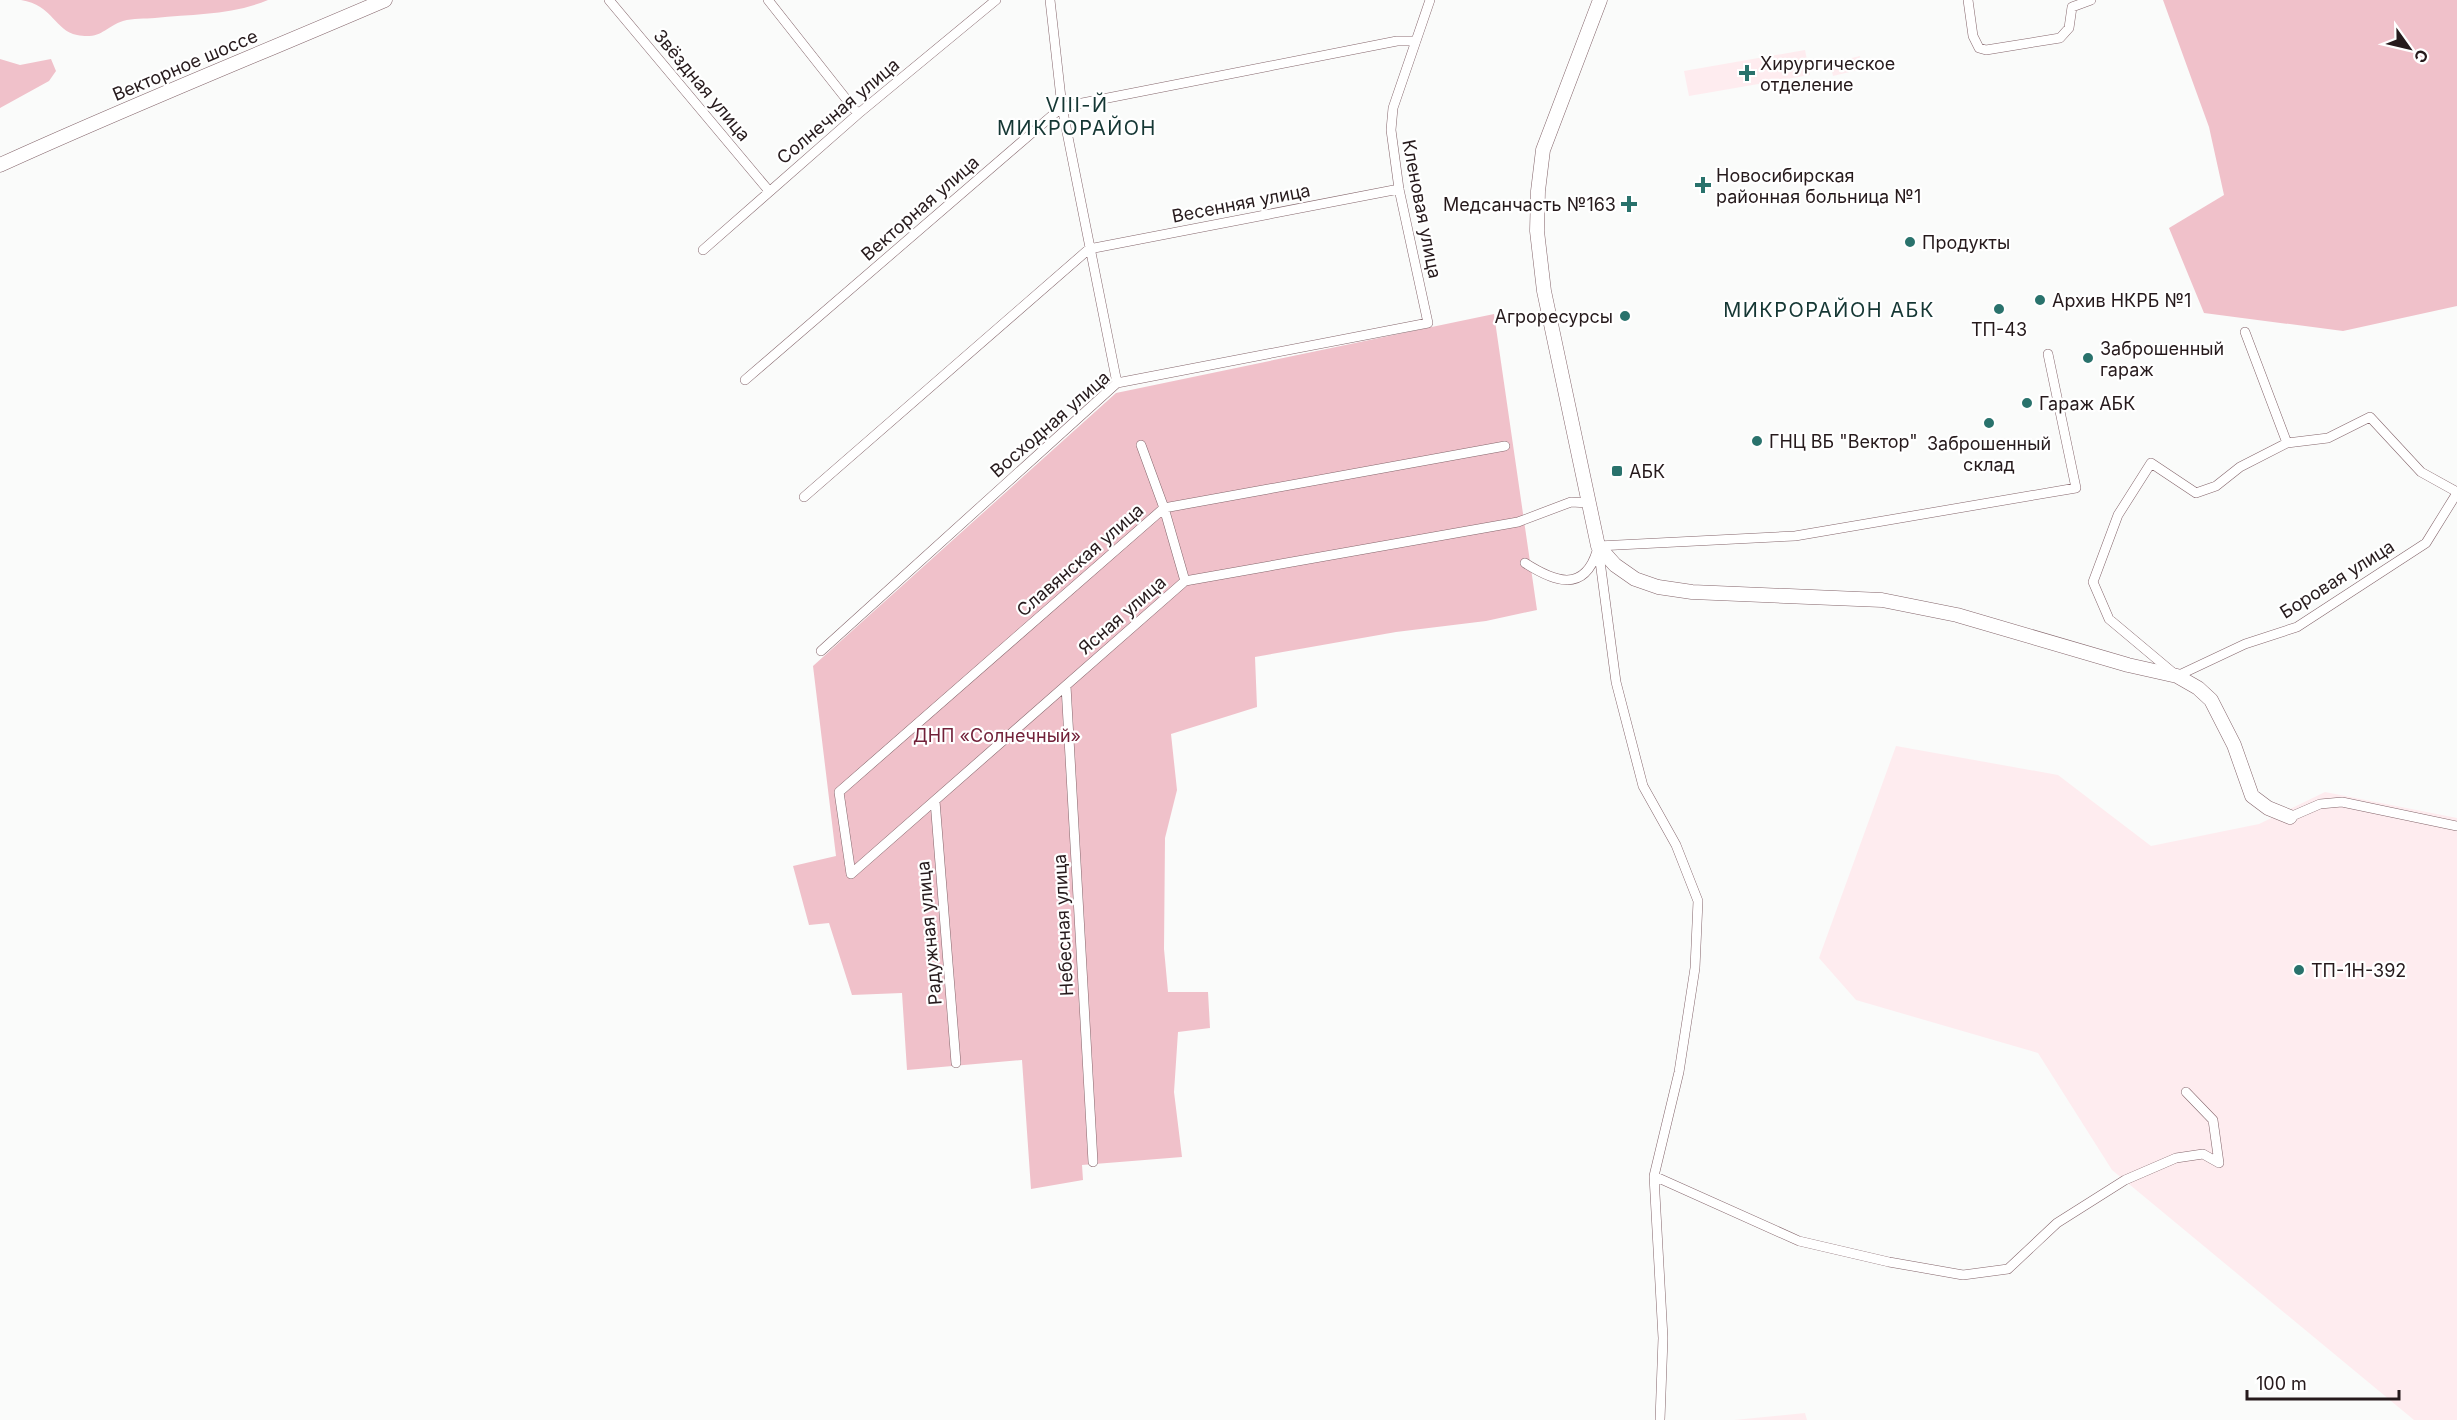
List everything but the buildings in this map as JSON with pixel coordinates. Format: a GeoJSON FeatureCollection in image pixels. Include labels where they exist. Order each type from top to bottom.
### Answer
{"type":"FeatureCollection","features":[{"type":"Feature","properties":{"kind":"street","name":"Векторное шоссе"},"geometry":{"type":"LineString","coordinates":[[0,165],[368,3],[385,0]]}},
{"type":"Feature","properties":{"kind":"street","name":"Звёздная улица"},"geometry":{"type":"LineString","coordinates":[[609,0],[769,191]]}},
{"type":"Feature","properties":{"kind":"street"},"geometry":{"type":"LineString","coordinates":[[768,0],[858,114]]}},
{"type":"Feature","properties":{"kind":"street","name":"Солнечная улица"},"geometry":{"type":"LineString","coordinates":[[703,250],[858,114],[996,0]]}},
{"type":"Feature","properties":{"kind":"street"},"geometry":{"type":"LineString","coordinates":[[1050,0],[1062,107],[1117,382]]}},
{"type":"Feature","properties":{"kind":"street","name":"Кленовая улица"},"geometry":{"type":"LineString","coordinates":[[1428,322],[1399,189],[1390,130],[1393,108],[1430,0]]}},
{"type":"Feature","properties":{"kind":"street"},"geometry":{"type":"LineString","coordinates":[[1600,0],[1544,150],[1538,191],[1537,231],[1544,291],[1598,546],[1616,682],[1642,786],[1676,845],[1698,902],[1695,968],[1679,1072],[1654,1176],[1663,1338],[1660,1420]]}},
{"type":"Feature","properties":{"kind":"street"},"geometry":{"type":"LineString","coordinates":[[1968,0],[1973,36],[1979,48],[1986,50],[2060,38],[2069,28],[2072,7],[2091,0]]}},
{"type":"Feature","properties":{"kind":"street","name":"Векторная улица"},"geometry":{"type":"LineString","coordinates":[[745,380],[1062,107],[1397,41],[1416,41]]}},
{"type":"Feature","properties":{"kind":"street","name":"Весенняя улица"},"geometry":{"type":"LineString","coordinates":[[1089,249],[1399,189]]}},
{"type":"Feature","properties":{"kind":"street"},"geometry":{"type":"LineString","coordinates":[[804,497],[1089,249]]}},
{"type":"Feature","properties":{"kind":"street","name":"Восходная улица"},"geometry":{"type":"LineString","coordinates":[[821,651],[1117,382],[1428,322]]}},
{"type":"Feature","properties":{"kind":"street"},"geometry":{"type":"LineString","coordinates":[[2245,332],[2288,443]]}},
{"type":"Feature","properties":{"kind":"street"},"geometry":{"type":"LineString","coordinates":[[1598,546],[1795,536],[2076,488],[2048,354]]}},
{"type":"Feature","properties":{"kind":"street"},"geometry":{"type":"LineString","coordinates":[[2457,492],[2421,472],[2370,417],[2328,438],[2288,443],[2240,467],[2216,486],[2196,494],[2151,463],[2118,515],[2094,582],[2109,619],[2211,700],[2234,745],[2252,795],[2268,808],[2290,817],[2320,804],[2342,802],[2457,826]]}},
{"type":"Feature","properties":{"kind":"street"},"geometry":{"type":"LineString","coordinates":[[1141,445],[1164,508],[1185,581]]}},
{"type":"Feature","properties":{"kind":"street","name":"Славянская улица"},"geometry":{"type":"LineString","coordinates":[[851,874],[839,792],[1164,508],[1505,446]]}},
{"type":"Feature","properties":{"kind":"street","name":"Боровая улица"},"geometry":{"type":"LineString","coordinates":[[2178,676],[2245,644],[2297,627],[2426,543],[2457,492]]}},
{"type":"Feature","properties":{"kind":"street","name":"Ясная улица"},"geometry":{"type":"LineString","coordinates":[[851,874],[1185,581],[1518,522],[1571,502],[1589,503]]}},
{"type":"Feature","properties":{"kind":"street"},"geometry":{"type":"LineString","coordinates":[[1525,563],[1548,578],[1565,581],[1585,573],[1592,566],[1598,546]]}},
{"type":"Feature","properties":{"kind":"street"},"geometry":{"type":"LineString","coordinates":[[1598,546],[1615,565],[1635,579],[1658,587],[1692,592],[1882,600],[1957,615],[2178,676]]}},
{"type":"Feature","properties":{"kind":"street","name":"Небесная улица"},"geometry":{"type":"LineString","coordinates":[[1066,686],[1093,1162]]}},
{"type":"Feature","properties":{"kind":"street","name":"Радужная улица"},"geometry":{"type":"LineString","coordinates":[[935,801],[956,1064]]}},
{"type":"Feature","properties":{"kind":"street"},"geometry":{"type":"LineString","coordinates":[[1654,1176],[1799,1241],[1889,1262],[1963,1275],[2008,1269],[2057,1223],[2125,1180],[2175,1158],[2204,1154],[2219,1163],[2213,1120],[2186,1092]]}},
{"type":"Feature","properties":{"kind":"shaded area","name":"Хирургическое отделение"},"geometry":{"type":"Polygon","coordinates":[[[1805,50],[1810,75],[1689,96],[1684,71],[1805,50]]]}},
{"type":"Feature","properties":{"kind":"shaded area"},"geometry":{"type":"Polygon","coordinates":[[[1860,56],[1862,69],[1833,76],[1830,63],[1860,56]]]}},
{"type":"Feature","properties":{"kind":"shaded area"},"geometry":{"type":"Polygon","coordinates":[[[1896,746],[2058,775],[2151,846],[2259,824],[2325,792],[2457,818],[2457,1420],[2414,1420],[2112,1170],[2038,1053],[1856,1000],[1819,958],[1896,746]]]}},
{"type":"Feature","properties":{"kind":"shaded area"},"geometry":{"type":"Polygon","coordinates":[[[1805,1413],[1807,1420],[1734,1420],[1805,1413]]]}},
{"type":"Feature","properties":{"kind":"green space"},"geometry":{"type":"Polygon","coordinates":[[[21,0],[268,0],[227,11],[127,20],[92,36],[85,36],[70,33],[40,7],[21,0]]]}},
{"type":"Feature","properties":{"kind":"green space"},"geometry":{"type":"Polygon","coordinates":[[[2163,0],[2457,0],[2457,306],[2343,331],[2204,313],[2169,228],[2224,195],[2209,127],[2163,0]]]}},
{"type":"Feature","properties":{"kind":"green space"},"geometry":{"type":"Polygon","coordinates":[[[0,59],[20,65],[51,59],[56,71],[49,81],[0,108],[0,59]]]}},
{"type":"Feature","properties":{"kind":"green space","name":"ДНП «Солнечный»"},"geometry":{"type":"Polygon","coordinates":[[[1494,314],[1537,610],[1486,621],[1396,632],[1255,657],[1257,707],[1171,734],[1177,790],[1165,838],[1164,949],[1168,992],[1208,992],[1210,1028],[1178,1032],[1174,1092],[1182,1157],[1082,1165],[1083,1180],[1031,1189],[1022,1060],[907,1070],[902,993],[852,995],[829,923],[809,925],[793,866],[836,856],[813,666],[1116,393],[1494,314]]]}},
{"type":"Feature","properties":{"kind":"place","name":"Хирургическое отделение"},"geometry":{"type":"Point","coordinates":[1747,73]}},
{"type":"Feature","properties":{"kind":"place","name":"Новосибирская районная больница №1"},"geometry":{"type":"Point","coordinates":[1703,185]}},
{"type":"Feature","properties":{"kind":"place","name":"Медсанчасть №163"},"geometry":{"type":"Point","coordinates":[1629,204]}},
{"type":"Feature","properties":{"kind":"place","name":"Продукты"},"geometry":{"type":"Point","coordinates":[1910,242]}},
{"type":"Feature","properties":{"kind":"place","name":"Архив НКРБ №1"},"geometry":{"type":"Point","coordinates":[2040,300]}},
{"type":"Feature","properties":{"kind":"place","name":"ТП-43"},"geometry":{"type":"Point","coordinates":[1999,309]}},
{"type":"Feature","properties":{"kind":"place","name":"Агроресурсы"},"geometry":{"type":"Point","coordinates":[1625,316]}},
{"type":"Feature","properties":{"kind":"place","name":"Заброшенный гараж"},"geometry":{"type":"Point","coordinates":[2088,358]}},
{"type":"Feature","properties":{"kind":"place","name":"Гараж АБК"},"geometry":{"type":"Point","coordinates":[2027,403]}},
{"type":"Feature","properties":{"kind":"place","name":"Заброшенный склад"},"geometry":{"type":"Point","coordinates":[1989,423]}},
{"type":"Feature","properties":{"kind":"place","name":"ГНЦ ВБ \"Вектор\""},"geometry":{"type":"Point","coordinates":[1757,441]}},
{"type":"Feature","properties":{"kind":"place","name":"АБК"},"geometry":{"type":"Point","coordinates":[1617,471]}},
{"type":"Feature","properties":{"kind":"place","name":"ТП-1Н-392"},"geometry":{"type":"Point","coordinates":[2299,970]}},
{"type":"Feature","properties":{"kind":"district","name":"VIII-Й МИКРОРАЙОН"},"geometry":{"type":"Point","coordinates":[1077,116]}},
{"type":"Feature","properties":{"kind":"district","name":"МИКРОРАЙОН АБК"},"geometry":{"type":"Point","coordinates":[1829,310]}}]}
